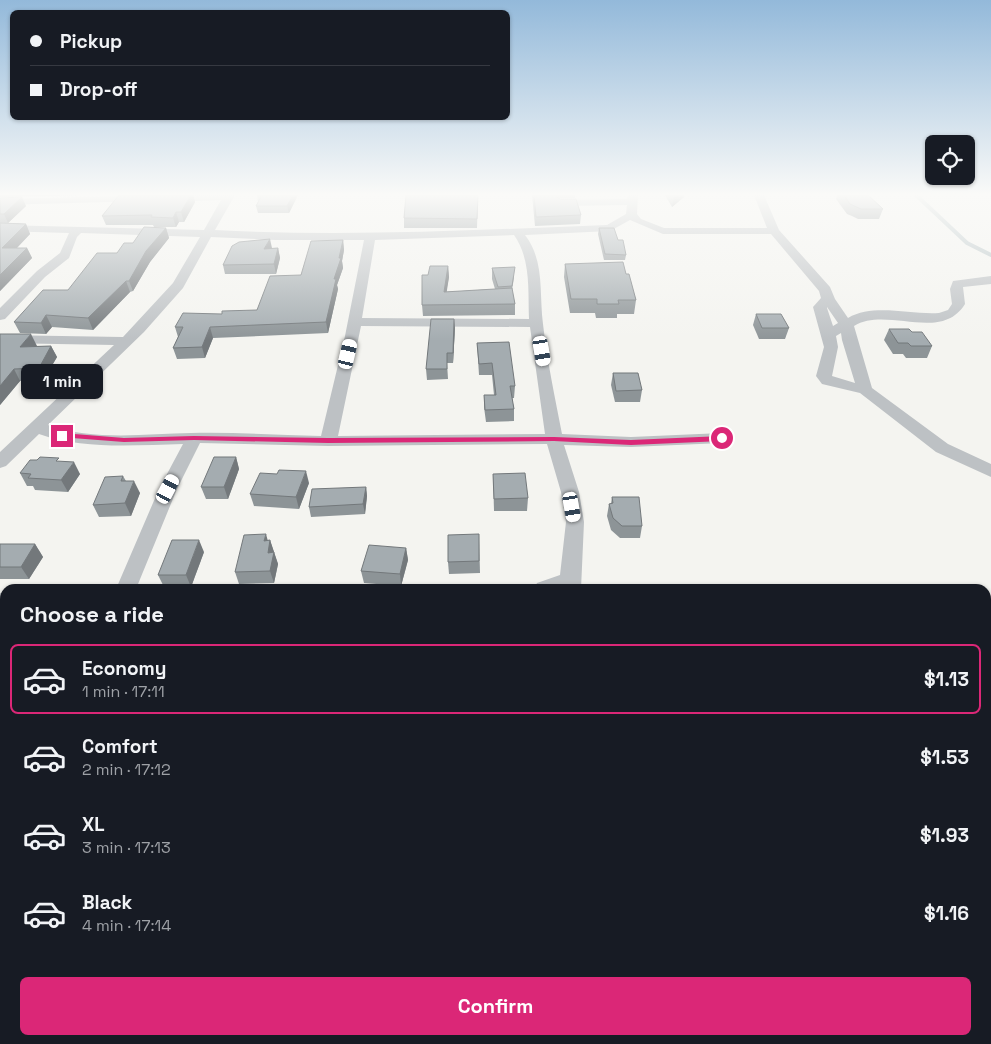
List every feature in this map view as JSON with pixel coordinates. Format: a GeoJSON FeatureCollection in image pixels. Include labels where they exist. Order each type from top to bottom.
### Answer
{"type":"FeatureCollection","features":[{"type":"Feature","properties":{"kind":"street"},"geometry":{"type":"LineString","coordinates":[[0,316],[40,274],[65,255],[69,244]]}},
{"type":"Feature","properties":{"kind":"street"},"geometry":{"type":"LineString","coordinates":[[0,462],[127,340],[178,285],[203,244]]}},
{"type":"Feature","properties":{"kind":"street"},"geometry":{"type":"LineString","coordinates":[[328,440],[369,244]]}},
{"type":"Feature","properties":{"kind":"street"},"geometry":{"type":"LineString","coordinates":[[526,244],[534,271],[536,323],[554,439],[570,492],[575,522],[570,584]]}},
{"type":"Feature","properties":{"kind":"street"},"geometry":{"type":"LineString","coordinates":[[785,244],[824,290],[847,326],[849,340],[865,390]]}},
{"type":"Feature","properties":{"kind":"street"},"geometry":{"type":"LineString","coordinates":[[829,334],[847,326],[863,315],[906,318],[950,316],[957,310],[960,299],[956,289],[958,284],[991,280]]}},
{"type":"Feature","properties":{"kind":"street"},"geometry":{"type":"LineString","coordinates":[[828,299],[820,307],[829,334],[831,347],[824,372],[827,381],[865,390],[942,448],[991,472]]}},
{"type":"Feature","properties":{"kind":"street"},"geometry":{"type":"LineString","coordinates":[[354,322],[536,323]]}},
{"type":"Feature","properties":{"kind":"street"},"geometry":{"type":"LineString","coordinates":[[0,339],[127,340]]}},
{"type":"Feature","properties":{"kind":"street"},"geometry":{"type":"LineString","coordinates":[[36,427],[62,436],[124,440],[194,438],[328,440],[554,439],[631,442],[722,438]]}},
{"type":"Feature","properties":{"kind":"street"},"geometry":{"type":"LineString","coordinates":[[128,584],[168,489],[194,438]]}},
{"type":"Feature","properties":{"kind":"building"},"geometry":{"type":"Polygon","coordinates":[[[0,244],[6,244],[2,248],[27,248],[0,275],[0,244]]]}},
{"type":"Feature","properties":{"kind":"building"},"geometry":{"type":"Polygon","coordinates":[[[123,244],[152,244],[146,251],[129,281],[126,281],[88,318],[46,315],[41,323],[14,322],[43,290],[68,290],[97,253],[117,253],[123,244]]]}},
{"type":"Feature","properties":{"kind":"building"},"geometry":{"type":"Polygon","coordinates":[[[236,244],[267,244],[264,249],[278,248],[274,264],[223,265],[232,246],[236,244]]]}},
{"type":"Feature","properties":{"kind":"building"},"geometry":{"type":"Polygon","coordinates":[[[310,244],[342,244],[339,258],[341,258],[334,279],[336,279],[326,322],[210,327],[202,347],[173,348],[183,327],[175,327],[183,313],[222,314],[222,311],[257,310],[270,276],[301,275],[310,244]]]}},
{"type":"Feature","properties":{"kind":"building"},"geometry":{"type":"Polygon","coordinates":[[[603,244],[624,244],[626,255],[605,254],[603,244]]]}},
{"type":"Feature","properties":{"kind":"building"},"geometry":{"type":"Polygon","coordinates":[[[623,262],[626,274],[629,274],[636,300],[618,300],[619,304],[597,304],[597,299],[571,299],[565,264],[623,262]]]}},
{"type":"Feature","properties":{"kind":"building"},"geometry":{"type":"Polygon","coordinates":[[[430,266],[448,266],[444,292],[512,288],[515,304],[422,305],[422,275],[428,275],[430,266]]]}},
{"type":"Feature","properties":{"kind":"building"},"geometry":{"type":"Polygon","coordinates":[[[515,267],[512,286],[498,287],[492,268],[515,267]]]}},
{"type":"Feature","properties":{"kind":"building"},"geometry":{"type":"Polygon","coordinates":[[[756,314],[781,314],[789,328],[762,328],[756,314]]]}},
{"type":"Feature","properties":{"kind":"building"},"geometry":{"type":"Polygon","coordinates":[[[431,319],[454,319],[453,353],[447,353],[447,369],[426,369],[431,319]]]}},
{"type":"Feature","properties":{"kind":"building"},"geometry":{"type":"Polygon","coordinates":[[[889,329],[909,329],[912,332],[922,332],[932,346],[911,346],[908,343],[898,343],[889,329]]]}},
{"type":"Feature","properties":{"kind":"building"},"geometry":{"type":"Polygon","coordinates":[[[0,334],[31,334],[20,347],[51,346],[39,368],[14,369],[0,386],[0,334]]]}},
{"type":"Feature","properties":{"kind":"building"},"geometry":{"type":"Polygon","coordinates":[[[509,342],[515,386],[510,386],[514,409],[485,410],[484,395],[496,395],[492,363],[479,364],[477,343],[509,342]]]}},
{"type":"Feature","properties":{"kind":"building"},"geometry":{"type":"Polygon","coordinates":[[[613,373],[638,373],[642,390],[616,391],[613,373]]]}},
{"type":"Feature","properties":{"kind":"building"},"geometry":{"type":"Polygon","coordinates":[[[40,457],[59,458],[56,461],[74,462],[61,480],[28,478],[31,474],[20,473],[30,460],[37,460],[40,457]]]}},
{"type":"Feature","properties":{"kind":"building"},"geometry":{"type":"Polygon","coordinates":[[[214,457],[236,457],[224,487],[201,487],[214,457]]]}},
{"type":"Feature","properties":{"kind":"building"},"geometry":{"type":"Polygon","coordinates":[[[279,470],[306,471],[296,497],[250,494],[260,473],[277,474],[279,470]]]}},
{"type":"Feature","properties":{"kind":"building"},"geometry":{"type":"Polygon","coordinates":[[[525,473],[528,498],[494,499],[493,474],[525,473]]]}},
{"type":"Feature","properties":{"kind":"building"},"geometry":{"type":"Polygon","coordinates":[[[123,476],[121,481],[134,481],[125,503],[93,505],[105,477],[123,476]]]}},
{"type":"Feature","properties":{"kind":"building"},"geometry":{"type":"Polygon","coordinates":[[[366,487],[363,504],[309,507],[312,489],[366,487]]]}},
{"type":"Feature","properties":{"kind":"building"},"geometry":{"type":"Polygon","coordinates":[[[612,497],[639,497],[642,526],[622,526],[613,518],[609,504],[613,503],[612,497]]]}},
{"type":"Feature","properties":{"kind":"building"},"geometry":{"type":"Polygon","coordinates":[[[266,534],[264,541],[270,540],[268,553],[274,552],[270,571],[235,572],[244,535],[266,534]]]}},
{"type":"Feature","properties":{"kind":"building"},"geometry":{"type":"Polygon","coordinates":[[[479,534],[479,561],[448,562],[448,535],[479,534]]]}},
{"type":"Feature","properties":{"kind":"building"},"geometry":{"type":"Polygon","coordinates":[[[172,540],[199,540],[186,575],[158,575],[172,540]]]}},
{"type":"Feature","properties":{"kind":"building"},"geometry":{"type":"Polygon","coordinates":[[[0,544],[35,544],[21,567],[0,567],[0,544]]]}},
{"type":"Feature","properties":{"kind":"building"},"geometry":{"type":"Polygon","coordinates":[[[369,545],[406,548],[400,574],[361,571],[369,545]]]}},
{"type":"Feature","properties":{"kind":"waterway"},"geometry":{"type":"LineString","coordinates":[[968,244],[991,255]]}},
{"type":"Feature","properties":{"kind":"route"},"geometry":{"type":"LineString","coordinates":[[62,436],[124,440],[194,438],[328,440],[554,439],[590,442],[722,438]]}}]}
